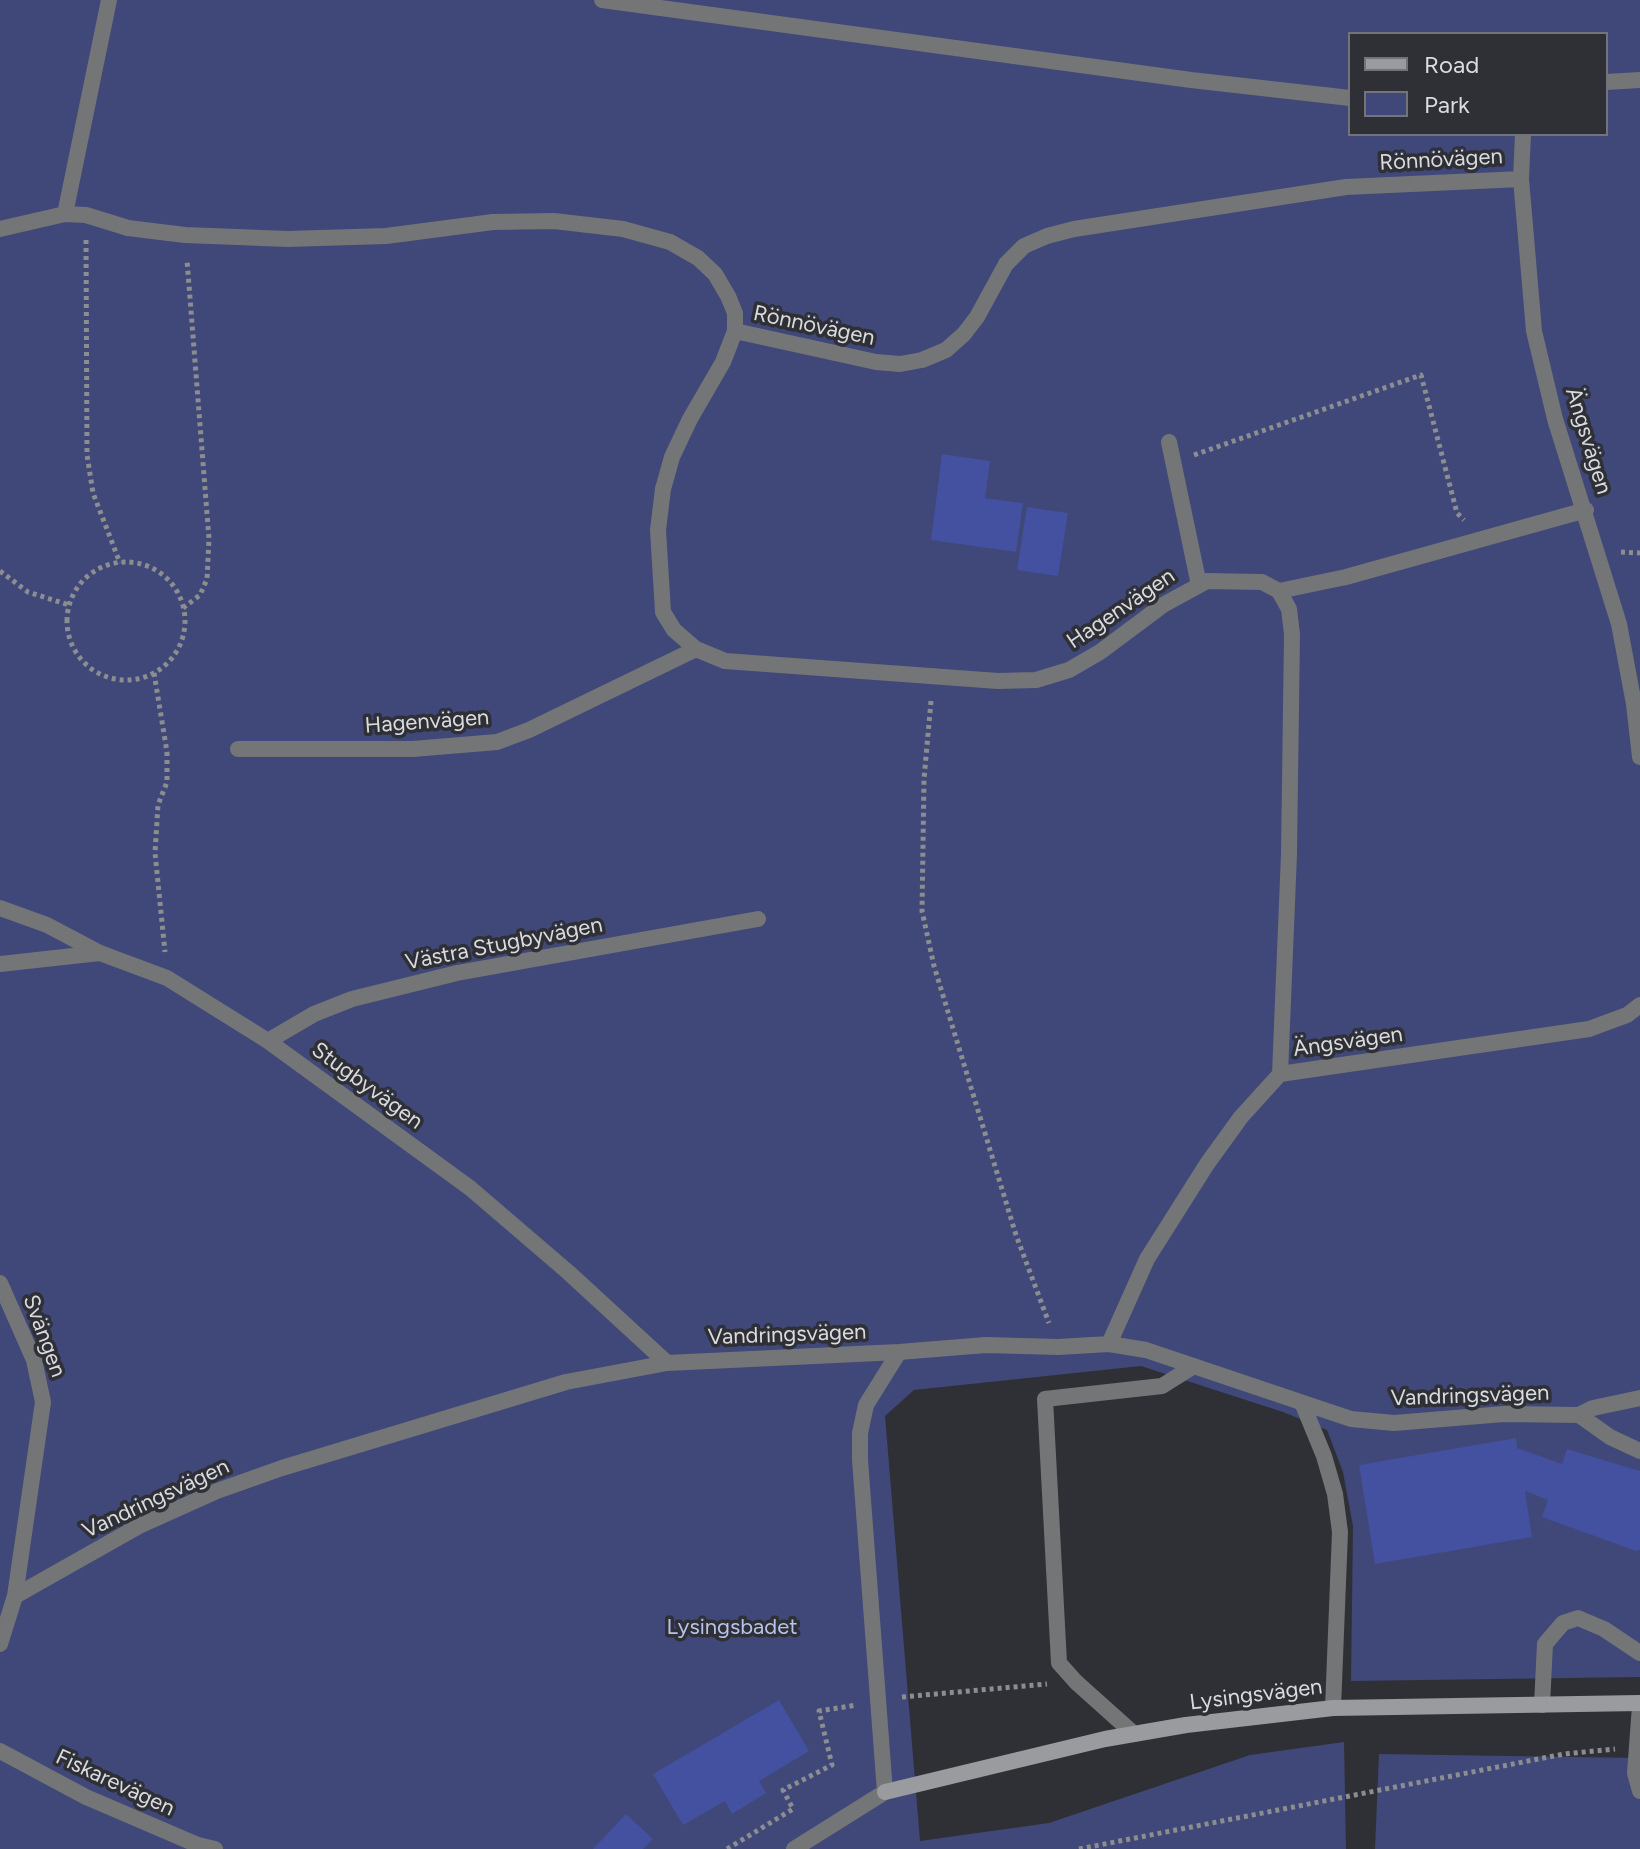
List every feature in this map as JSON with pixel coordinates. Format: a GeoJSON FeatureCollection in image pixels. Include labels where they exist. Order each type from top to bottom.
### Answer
{"type":"FeatureCollection","features":[{"type":"Feature","properties":{"kind":"street","name":"Lysingsvägen"},"geometry":{"type":"LineString","coordinates":[[885,1792],[1134,1734],[1333,1708],[1640,1705]]}},
{"type":"Feature","properties":{"kind":"lane"},"geometry":{"type":"LineString","coordinates":[[65,214],[109,0]]}},
{"type":"Feature","properties":{"kind":"lane"},"geometry":{"type":"LineString","coordinates":[[602,0],[1191,80],[1348,98]]}},
{"type":"Feature","properties":{"kind":"lane"},"geometry":{"type":"LineString","coordinates":[[1608,82],[1640,80]]}},
{"type":"Feature","properties":{"kind":"lane","name":"Ängsvägen"},"geometry":{"type":"LineString","coordinates":[[1523,136],[1521,179],[1534,331],[1555,419],[1586,510],[1619,624],[1640,757]]}},
{"type":"Feature","properties":{"kind":"lane","name":"Rönnövägen"},"geometry":{"type":"LineString","coordinates":[[0,229],[65,214],[86,215],[128,228],[185,235],[288,239],[386,236],[493,222],[554,221],[623,229],[670,242],[698,258],[715,274],[728,296],[735,313],[735,331],[876,362],[900,364],[922,360],[946,350],[977,317],[1006,264],[1024,246],[1047,236],[1074,229],[1346,187],[1521,179]]}},
{"type":"Feature","properties":{"kind":"lane","name":"Hagenvägen"},"geometry":{"type":"LineString","coordinates":[[735,331],[723,362],[672,457],[662,503],[659,546],[663,612],[674,630],[696,649],[725,661],[1036,680],[1069,670],[1100,652],[1163,605],[1207,581],[1262,582],[1279,591]]}},
{"type":"Feature","properties":{"kind":"lane"},"geometry":{"type":"LineString","coordinates":[[1169,442],[1199,585]]}},
{"type":"Feature","properties":{"kind":"lane"},"geometry":{"type":"LineString","coordinates":[[1280,1074],[1289,854],[1292,634],[1289,609],[1279,591],[1346,577],[1586,510]]}},
{"type":"Feature","properties":{"kind":"lane","name":"Hagenvägen"},"geometry":{"type":"LineString","coordinates":[[238,749],[413,749],[497,742],[529,730],[696,649]]}},
{"type":"Feature","properties":{"kind":"lane","name":"Stugbyvägen"},"geometry":{"type":"LineString","coordinates":[[0,908],[47,925],[100,953],[167,978],[268,1041],[470,1188],[667,1363]]}},
{"type":"Feature","properties":{"kind":"lane","name":"Västra Stugbyvägen"},"geometry":{"type":"LineString","coordinates":[[268,1041],[314,1014],[352,999],[457,973],[758,919]]}},
{"type":"Feature","properties":{"kind":"lane"},"geometry":{"type":"LineString","coordinates":[[0,964],[100,953]]}},
{"type":"Feature","properties":{"kind":"lane","name":"Ängsvägen"},"geometry":{"type":"LineString","coordinates":[[1109,1344],[1147,1259],[1199,1175],[1241,1117],[1280,1074],[1589,1029],[1627,1015],[1640,1005]]}},
{"type":"Feature","properties":{"kind":"lane","name":"Svängen"},"geometry":{"type":"LineString","coordinates":[[0,1283],[34,1360],[43,1402],[15,1596]]}},
{"type":"Feature","properties":{"kind":"lane","name":"Vandringsvägen"},"geometry":{"type":"LineString","coordinates":[[15,1596],[139,1526],[217,1491],[282,1468],[566,1382],[667,1363],[986,1345],[1058,1347],[1109,1344],[1146,1350],[1351,1419],[1394,1423],[1504,1414],[1579,1415],[1593,1408],[1640,1398]]}},
{"type":"Feature","properties":{"kind":"lane"},"geometry":{"type":"LineString","coordinates":[[794,1849],[885,1792],[860,1433],[866,1405],[899,1352]]}},
{"type":"Feature","properties":{"kind":"lane"},"geometry":{"type":"LineString","coordinates":[[1134,1734],[1059,1663],[1045,1399],[1162,1386],[1194,1366]]}},
{"type":"Feature","properties":{"kind":"lane"},"geometry":{"type":"LineString","coordinates":[[1303,1405],[1324,1456],[1335,1494],[1340,1532],[1333,1708]]}},
{"type":"Feature","properties":{"kind":"lane"},"geometry":{"type":"LineString","coordinates":[[1579,1415],[1610,1437],[1640,1451]]}},
{"type":"Feature","properties":{"kind":"lane"},"geometry":{"type":"LineString","coordinates":[[0,1644],[15,1596]]}},
{"type":"Feature","properties":{"kind":"lane"},"geometry":{"type":"LineString","coordinates":[[1542,1705],[1545,1644],[1563,1623],[1578,1618],[1604,1629],[1640,1653]]}},
{"type":"Feature","properties":{"kind":"lane"},"geometry":{"type":"LineString","coordinates":[[1640,1705],[1635,1747],[1635,1773],[1640,1791]]}},
{"type":"Feature","properties":{"kind":"lane","name":"Fiskarevägen"},"geometry":{"type":"LineString","coordinates":[[0,1751],[86,1797],[198,1845],[215,1849]]}},
{"type":"Feature","properties":{"kind":"path"},"geometry":{"type":"LineString","coordinates":[[86,215],[87,455],[93,493],[120,563]]}},
{"type":"Feature","properties":{"kind":"path"},"geometry":{"type":"LineString","coordinates":[[183,608],[200,595],[207,579],[209,539],[185,235]]}},
{"type":"Feature","properties":{"kind":"path"},"geometry":{"type":"LineString","coordinates":[[1174,466],[1192,456],[1421,375],[1457,513],[1482,538]]}},
{"type":"Feature","properties":{"kind":"path"},"geometry":{"type":"LineString","coordinates":[[120,563],[143,565],[160,572],[173,586],[183,608],[184,632],[171,659],[154,673],[131,680],[115,680],[87,666],[76,654],[67,624],[69,605],[77,588],[89,574],[106,565],[120,563]]}},
{"type":"Feature","properties":{"kind":"path"},"geometry":{"type":"LineString","coordinates":[[0,571],[28,592],[69,605]]}},
{"type":"Feature","properties":{"kind":"path"},"geometry":{"type":"LineString","coordinates":[[154,673],[167,752],[167,782],[158,805],[155,853],[167,978]]}},
{"type":"Feature","properties":{"kind":"path"},"geometry":{"type":"LineString","coordinates":[[933,676],[924,779],[922,911],[934,966],[1016,1235],[1058,1347]]}},
{"type":"Feature","properties":{"kind":"path"},"geometry":{"type":"LineString","coordinates":[[1079,1849],[1548,1756],[1635,1747]]}},
{"type":"Feature","properties":{"kind":"green space","name":"Lysingsbadet"},"geometry":{"type":"Polygon","coordinates":[[[0,0],[1640,0],[1640,1677],[1351,1681],[1353,1526],[1343,1472],[1327,1430],[1283,1412],[1141,1366],[914,1390],[885,1416],[920,1841],[1049,1823],[1250,1755],[1344,1742],[1346,1849],[0,1849],[0,0]]]}},
{"type":"Feature","properties":{"kind":"green space"},"geometry":{"type":"Polygon","coordinates":[[[1379,1754],[1640,1758],[1640,1849],[1375,1849],[1379,1754]]]}},
{"type":"Feature","properties":{"kind":"building"},"geometry":{"type":"Polygon","coordinates":[[[942,454],[990,461],[985,498],[1023,503],[1016,552],[931,540],[942,454]]]}},
{"type":"Feature","properties":{"kind":"building"},"geometry":{"type":"Polygon","coordinates":[[[1027,507],[1068,513],[1058,576],[1017,570],[1027,507]]]}},
{"type":"Feature","properties":{"kind":"building"},"geometry":{"type":"Polygon","coordinates":[[[1516,1438],[1517,1448],[1562,1464],[1567,1449],[1640,1471],[1640,1550],[1542,1517],[1548,1500],[1525,1491],[1532,1537],[1375,1564],[1359,1465],[1516,1438]]]}},
{"type":"Feature","properties":{"kind":"building"},"geometry":{"type":"Polygon","coordinates":[[[779,1700],[809,1751],[759,1781],[766,1793],[732,1814],[725,1801],[683,1825],[653,1774],[779,1700]]]}},
{"type":"Feature","properties":{"kind":"building"},"geometry":{"type":"Polygon","coordinates":[[[626,1814],[653,1839],[643,1849],[593,1849],[626,1814]]]}}]}
